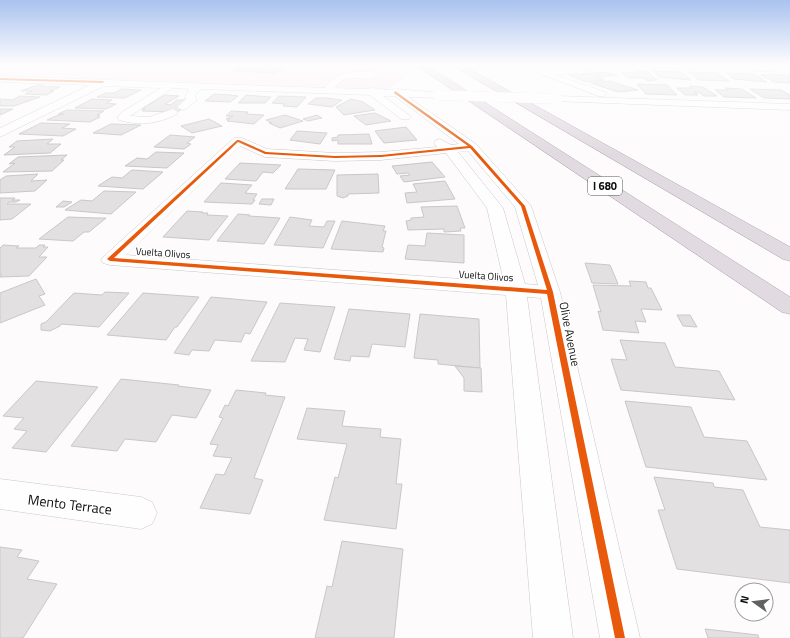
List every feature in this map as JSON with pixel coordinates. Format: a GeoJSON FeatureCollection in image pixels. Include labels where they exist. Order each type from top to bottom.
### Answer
{"type":"FeatureCollection","features":[{"type":"Feature","properties":{"kind":"highway","name":"I 680"},"geometry":{"type":"LineString","coordinates":[[466,95],[790,306]]}},
{"type":"Feature","properties":{"kind":"highway","name":"I 680"},"geometry":{"type":"LineString","coordinates":[[509,95],[790,254]]}},
{"type":"Feature","properties":{"kind":"street"},"geometry":{"type":"LineString","coordinates":[[0,134],[78,95]]}},
{"type":"Feature","properties":{"kind":"street"},"geometry":{"type":"LineString","coordinates":[[157,95],[126,114],[124,118],[134,121],[152,120],[177,110],[192,100],[190,97],[191,95]]}},
{"type":"Feature","properties":{"kind":"street","name":"Olive Avenue"},"geometry":{"type":"LineString","coordinates":[[393,95],[460,148],[523,206],[550,292],[620,638]]}},
{"type":"Feature","properties":{"kind":"street"},"geometry":{"type":"LineString","coordinates":[[437,95],[790,107]]}},
{"type":"Feature","properties":{"kind":"street"},"geometry":{"type":"LineString","coordinates":[[603,95],[621,101]]}},
{"type":"Feature","properties":{"kind":"street","name":"Vuelta Olivos"},"geometry":{"type":"LineString","coordinates":[[460,148],[381,156],[335,157],[264,153],[238,141],[110,259],[550,292]]}},
{"type":"Feature","properties":{"kind":"street","name":"Olive Avenue"},"geometry":{"type":"LineString","coordinates":[[460,148],[495,208],[516,289],[553,638]]}},
{"type":"Feature","properties":{"kind":"street","name":"Mento Terrace"},"geometry":{"type":"LineString","coordinates":[[0,494],[141,513]]}},
{"type":"Feature","properties":{"kind":"building"},"geometry":{"type":"Polygon","coordinates":[[[102,95],[131,95],[125,98],[97,97],[102,95]]]}},
{"type":"Feature","properties":{"kind":"building"},"geometry":{"type":"Polygon","coordinates":[[[165,95],[179,96],[165,104],[170,105],[177,100],[188,100],[177,107],[184,108],[177,112],[142,111],[145,109],[142,109],[165,95]]]}},
{"type":"Feature","properties":{"kind":"building"},"geometry":{"type":"Polygon","coordinates":[[[213,95],[238,96],[230,102],[205,101],[213,95]]]}},
{"type":"Feature","properties":{"kind":"building"},"geometry":{"type":"Polygon","coordinates":[[[246,95],[271,97],[265,103],[238,103],[246,95]]]}},
{"type":"Feature","properties":{"kind":"building"},"geometry":{"type":"Polygon","coordinates":[[[702,95],[717,96],[704,96],[702,95]]]}},
{"type":"Feature","properties":{"kind":"building"},"geometry":{"type":"Polygon","coordinates":[[[721,95],[751,95],[756,98],[724,97],[721,95]]]}},
{"type":"Feature","properties":{"kind":"building"},"geometry":{"type":"Polygon","coordinates":[[[759,95],[790,95],[790,99],[764,98],[759,95]]]}},
{"type":"Feature","properties":{"kind":"building"},"geometry":{"type":"Polygon","coordinates":[[[20,96],[40,97],[14,106],[0,106],[0,99],[12,100],[20,96]]]}},
{"type":"Feature","properties":{"kind":"building"},"geometry":{"type":"Polygon","coordinates":[[[279,96],[306,97],[297,107],[283,106],[285,104],[272,103],[279,96]]]}},
{"type":"Feature","properties":{"kind":"building"},"geometry":{"type":"Polygon","coordinates":[[[316,98],[342,100],[332,107],[308,104],[316,98]]]}},
{"type":"Feature","properties":{"kind":"building"},"geometry":{"type":"Polygon","coordinates":[[[92,99],[112,100],[106,103],[116,104],[106,109],[75,108],[92,99]]]}},
{"type":"Feature","properties":{"kind":"building"},"geometry":{"type":"Polygon","coordinates":[[[351,99],[363,102],[375,110],[344,115],[336,107],[351,99]]]}},
{"type":"Feature","properties":{"kind":"building"},"geometry":{"type":"Polygon","coordinates":[[[0,109],[13,109],[0,115],[0,109]]]}},
{"type":"Feature","properties":{"kind":"building"},"geometry":{"type":"Polygon","coordinates":[[[67,110],[104,111],[97,115],[100,115],[97,117],[100,117],[90,122],[47,120],[64,114],[58,114],[67,110]]]}},
{"type":"Feature","properties":{"kind":"building"},"geometry":{"type":"Polygon","coordinates":[[[231,111],[264,115],[254,124],[227,121],[230,119],[226,119],[233,116],[226,116],[231,111]]]}},
{"type":"Feature","properties":{"kind":"building"},"geometry":{"type":"Polygon","coordinates":[[[375,113],[391,121],[366,125],[354,116],[375,113]]]}},
{"type":"Feature","properties":{"kind":"building"},"geometry":{"type":"Polygon","coordinates":[[[285,115],[303,121],[280,128],[266,120],[285,115]]]}},
{"type":"Feature","properties":{"kind":"building"},"geometry":{"type":"Polygon","coordinates":[[[317,115],[322,118],[308,121],[303,119],[317,115]]]}},
{"type":"Feature","properties":{"kind":"building"},"geometry":{"type":"Polygon","coordinates":[[[209,119],[222,126],[192,133],[181,126],[209,119]]]}},
{"type":"Feature","properties":{"kind":"building"},"geometry":{"type":"Polygon","coordinates":[[[41,123],[70,124],[62,128],[76,129],[63,136],[19,134],[41,123]]]}},
{"type":"Feature","properties":{"kind":"building"},"geometry":{"type":"Polygon","coordinates":[[[111,124],[141,125],[121,135],[93,133],[111,124]]]}},
{"type":"Feature","properties":{"kind":"building"},"geometry":{"type":"Polygon","coordinates":[[[406,127],[417,140],[384,143],[375,131],[406,127]]]}},
{"type":"Feature","properties":{"kind":"building"},"geometry":{"type":"Polygon","coordinates":[[[297,131],[327,133],[320,144],[290,140],[297,131]]]}},
{"type":"Feature","properties":{"kind":"building"},"geometry":{"type":"Polygon","coordinates":[[[369,134],[372,144],[338,144],[338,140],[332,141],[332,138],[338,137],[338,135],[369,134]]]}},
{"type":"Feature","properties":{"kind":"building"},"geometry":{"type":"Polygon","coordinates":[[[170,135],[195,137],[187,143],[191,144],[184,149],[154,147],[170,135]]]}},
{"type":"Feature","properties":{"kind":"building"},"geometry":{"type":"Polygon","coordinates":[[[53,139],[47,144],[61,144],[50,153],[4,155],[15,147],[9,147],[17,141],[53,139]]]}},
{"type":"Feature","properties":{"kind":"building"},"geometry":{"type":"Polygon","coordinates":[[[156,152],[184,153],[167,168],[125,166],[137,158],[147,159],[156,152]]]}},
{"type":"Feature","properties":{"kind":"building"},"geometry":{"type":"Polygon","coordinates":[[[67,155],[61,160],[64,160],[52,171],[3,172],[15,163],[9,164],[18,157],[67,155]]]}},
{"type":"Feature","properties":{"kind":"building"},"geometry":{"type":"Polygon","coordinates":[[[432,162],[445,177],[404,182],[400,176],[410,175],[408,173],[397,174],[392,166],[432,162]]]}},
{"type":"Feature","properties":{"kind":"building"},"geometry":{"type":"Polygon","coordinates":[[[240,163],[281,165],[273,173],[263,172],[256,181],[225,179],[240,163]]]}},
{"type":"Feature","properties":{"kind":"building"},"geometry":{"type":"Polygon","coordinates":[[[298,169],[335,170],[326,189],[285,189],[298,169]]]}},
{"type":"Feature","properties":{"kind":"building"},"geometry":{"type":"Polygon","coordinates":[[[132,170],[163,172],[143,189],[98,186],[112,177],[122,178],[132,170]]]}},
{"type":"Feature","properties":{"kind":"building"},"geometry":{"type":"Polygon","coordinates":[[[38,174],[31,181],[47,180],[35,191],[0,193],[0,180],[6,176],[38,174]]]}},
{"type":"Feature","properties":{"kind":"building"},"geometry":{"type":"Polygon","coordinates":[[[378,174],[379,193],[348,194],[348,196],[343,198],[337,196],[337,175],[378,174]]]}},
{"type":"Feature","properties":{"kind":"building"},"geometry":{"type":"Polygon","coordinates":[[[445,181],[455,199],[407,203],[405,193],[417,192],[413,184],[445,181]]]}},
{"type":"Feature","properties":{"kind":"building"},"geometry":{"type":"Polygon","coordinates":[[[221,183],[252,185],[245,193],[257,194],[253,200],[255,200],[252,204],[204,202],[221,183]]]}},
{"type":"Feature","properties":{"kind":"building"},"geometry":{"type":"Polygon","coordinates":[[[104,191],[136,192],[111,214],[65,210],[81,200],[92,201],[104,191]]]}},
{"type":"Feature","properties":{"kind":"building"},"geometry":{"type":"Polygon","coordinates":[[[0,198],[15,198],[12,200],[20,200],[16,202],[9,202],[7,204],[31,204],[12,219],[0,220],[0,198]]]}},
{"type":"Feature","properties":{"kind":"building"},"geometry":{"type":"Polygon","coordinates":[[[262,199],[274,199],[271,205],[259,204],[262,199]]]}},
{"type":"Feature","properties":{"kind":"building"},"geometry":{"type":"Polygon","coordinates":[[[63,201],[72,202],[64,207],[56,207],[63,201]]]}},
{"type":"Feature","properties":{"kind":"building"},"geometry":{"type":"Polygon","coordinates":[[[457,206],[465,228],[460,228],[461,231],[444,232],[444,229],[408,230],[406,221],[411,220],[411,218],[424,217],[421,207],[457,206]]]}},
{"type":"Feature","properties":{"kind":"building"},"geometry":{"type":"Polygon","coordinates":[[[187,211],[208,213],[207,215],[228,216],[209,240],[163,237],[187,211]]]}},
{"type":"Feature","properties":{"kind":"building"},"geometry":{"type":"Polygon","coordinates":[[[238,214],[280,218],[264,244],[217,241],[238,214]]]}},
{"type":"Feature","properties":{"kind":"building"},"geometry":{"type":"Polygon","coordinates":[[[68,217],[106,218],[89,232],[84,232],[73,241],[39,239],[68,217]]]}},
{"type":"Feature","properties":{"kind":"building"},"geometry":{"type":"Polygon","coordinates":[[[290,217],[312,220],[309,226],[324,227],[327,221],[335,221],[323,248],[274,245],[290,217]]]}},
{"type":"Feature","properties":{"kind":"building"},"geometry":{"type":"Polygon","coordinates":[[[342,221],[385,226],[383,231],[386,231],[382,247],[384,248],[383,252],[331,249],[342,221]]]}},
{"type":"Feature","properties":{"kind":"building"},"geometry":{"type":"Polygon","coordinates":[[[427,233],[464,235],[464,263],[405,259],[408,245],[425,246],[427,233]]]}},
{"type":"Feature","properties":{"kind":"building"},"geometry":{"type":"Polygon","coordinates":[[[3,245],[19,246],[16,248],[36,248],[39,245],[45,245],[43,247],[48,247],[39,257],[47,257],[29,276],[0,277],[2,275],[0,275],[0,248],[3,245]]]}},
{"type":"Feature","properties":{"kind":"building"},"geometry":{"type":"Polygon","coordinates":[[[585,263],[610,265],[618,284],[592,283],[585,263]]]}},
{"type":"Feature","properties":{"kind":"building"},"geometry":{"type":"Polygon","coordinates":[[[36,279],[45,294],[39,296],[45,305],[0,323],[0,293],[36,279]]]}},
{"type":"Feature","properties":{"kind":"building"},"geometry":{"type":"Polygon","coordinates":[[[629,281],[646,282],[648,288],[651,288],[662,310],[641,309],[646,322],[635,321],[639,333],[603,330],[598,311],[601,312],[593,285],[631,286],[629,281]]]}},
{"type":"Feature","properties":{"kind":"building"},"geometry":{"type":"Polygon","coordinates":[[[105,292],[129,293],[99,327],[61,324],[50,331],[41,330],[41,324],[46,322],[74,293],[102,295],[105,292]]]}},
{"type":"Feature","properties":{"kind":"building"},"geometry":{"type":"Polygon","coordinates":[[[143,293],[199,297],[166,340],[107,335],[143,293]]]}},
{"type":"Feature","properties":{"kind":"building"},"geometry":{"type":"Polygon","coordinates":[[[211,297],[267,302],[250,334],[245,333],[241,342],[215,340],[209,351],[192,350],[189,355],[174,353],[211,297]]]}},
{"type":"Feature","properties":{"kind":"building"},"geometry":{"type":"Polygon","coordinates":[[[280,303],[335,307],[320,352],[304,350],[308,339],[295,338],[285,362],[251,361],[280,303]]]}},
{"type":"Feature","properties":{"kind":"building"},"geometry":{"type":"Polygon","coordinates":[[[349,309],[410,314],[405,347],[372,344],[369,357],[351,356],[350,361],[334,359],[349,309]]]}},
{"type":"Feature","properties":{"kind":"building"},"geometry":{"type":"Polygon","coordinates":[[[420,314],[479,319],[480,368],[438,364],[438,360],[414,358],[420,314]]]}},
{"type":"Feature","properties":{"kind":"building"},"geometry":{"type":"Polygon","coordinates":[[[677,315],[690,315],[697,327],[683,326],[677,315]]]}},
{"type":"Feature","properties":{"kind":"building"},"geometry":{"type":"Polygon","coordinates":[[[620,340],[665,343],[675,367],[719,371],[735,400],[621,390],[611,359],[627,360],[620,340]]]}},
{"type":"Feature","properties":{"kind":"building"},"geometry":{"type":"Polygon","coordinates":[[[455,366],[481,368],[482,392],[464,391],[464,378],[455,366]]]}},
{"type":"Feature","properties":{"kind":"building"},"geometry":{"type":"Polygon","coordinates":[[[121,379],[211,390],[196,418],[172,415],[156,442],[125,439],[117,451],[71,446],[121,379]]]}},
{"type":"Feature","properties":{"kind":"building"},"geometry":{"type":"Polygon","coordinates":[[[36,381],[98,387],[46,452],[12,448],[27,431],[14,429],[24,418],[3,416],[36,381]]]}},
{"type":"Feature","properties":{"kind":"building"},"geometry":{"type":"Polygon","coordinates":[[[236,390],[266,393],[265,395],[285,397],[254,478],[263,480],[250,514],[200,508],[216,474],[224,475],[232,458],[213,456],[218,445],[210,444],[223,418],[219,417],[225,405],[228,406],[236,390]]]}},
{"type":"Feature","properties":{"kind":"building"},"geometry":{"type":"Polygon","coordinates":[[[625,401],[691,407],[704,437],[747,441],[767,480],[646,467],[625,401]]]}},
{"type":"Feature","properties":{"kind":"building"},"geometry":{"type":"Polygon","coordinates":[[[307,408],[345,411],[342,426],[381,429],[380,437],[401,439],[396,484],[402,484],[396,529],[324,520],[335,477],[338,478],[347,444],[297,439],[307,408]]]}},
{"type":"Feature","properties":{"kind":"building"},"geometry":{"type":"Polygon","coordinates":[[[654,477],[713,483],[714,487],[743,490],[760,527],[790,530],[790,583],[677,569],[658,510],[665,510],[654,477]]]}},
{"type":"Feature","properties":{"kind":"building"},"geometry":{"type":"Polygon","coordinates":[[[342,541],[403,549],[394,638],[315,638],[327,586],[332,587],[342,541]]]}},
{"type":"Feature","properties":{"kind":"building"},"geometry":{"type":"Polygon","coordinates":[[[0,547],[22,550],[17,557],[39,561],[27,579],[57,584],[23,638],[0,638],[0,547]]]}},
{"type":"Feature","properties":{"kind":"building"},"geometry":{"type":"Polygon","coordinates":[[[705,629],[758,635],[759,638],[708,638],[705,629]]]}},
{"type":"Feature","properties":{"kind":"cycle path"},"geometry":{"type":"LineString","coordinates":[[399,95],[471,147],[523,206],[550,292],[620,638]]}},
{"type":"Feature","properties":{"kind":"cycle path"},"geometry":{"type":"LineString","coordinates":[[471,147],[381,156],[335,157],[265,153],[238,141],[110,259],[550,292]]}}]}
